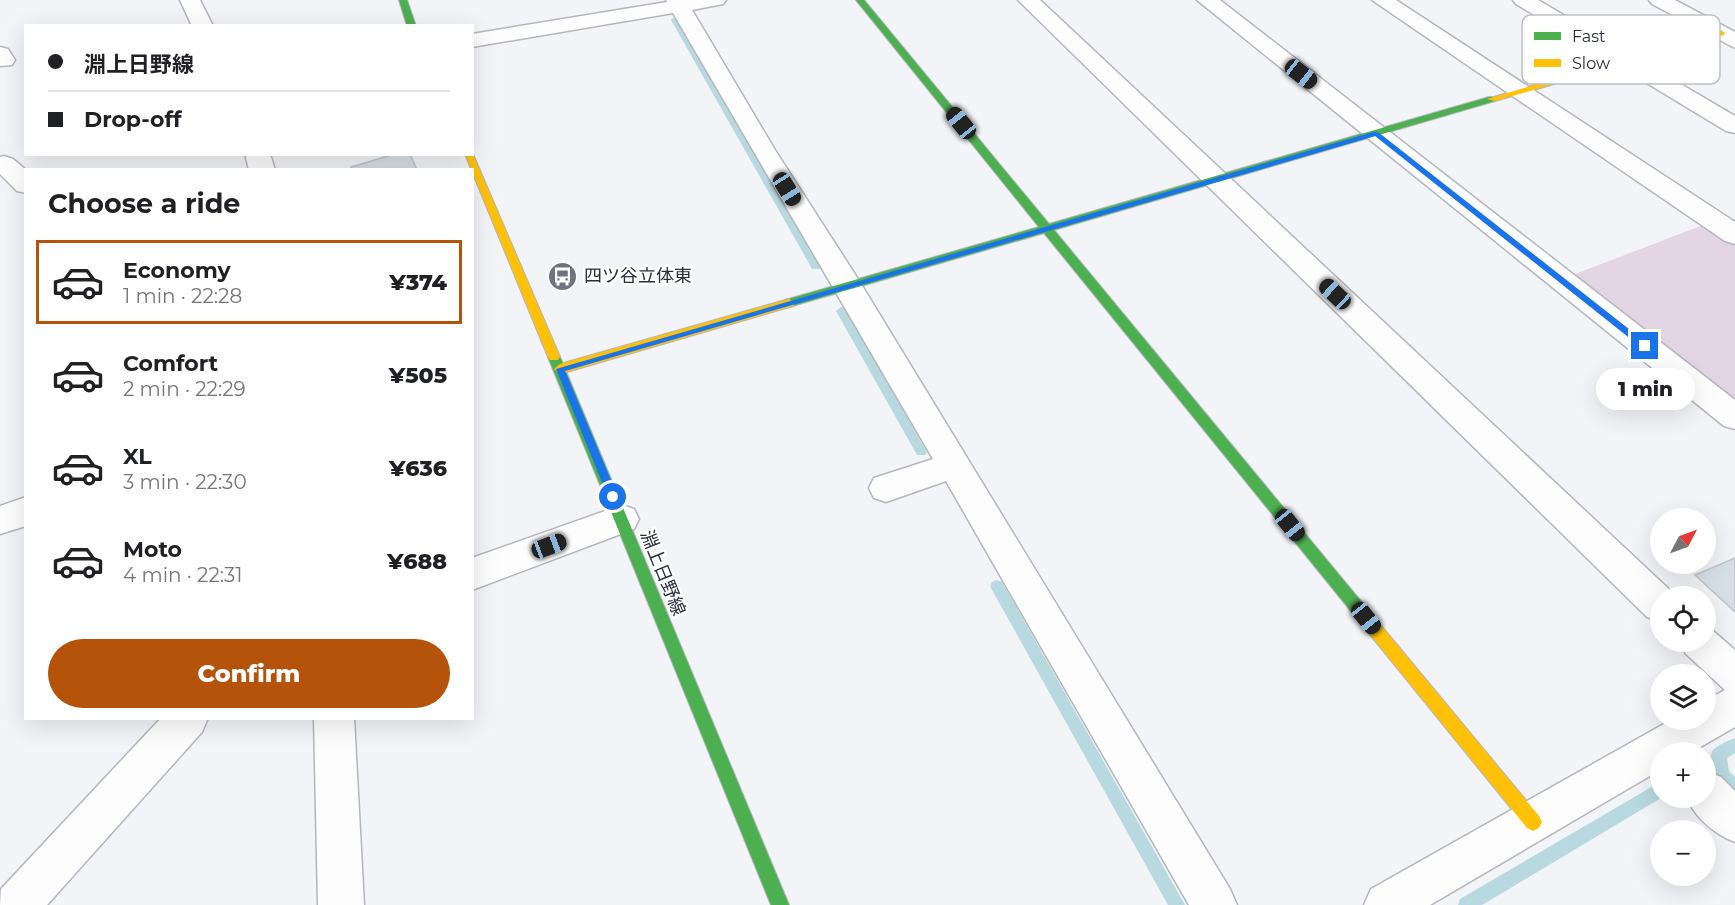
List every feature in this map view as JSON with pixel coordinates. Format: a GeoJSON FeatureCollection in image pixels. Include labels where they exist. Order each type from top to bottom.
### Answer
{"type":"FeatureCollection","features":[{"type":"Feature","properties":{"kind":"street"},"geometry":{"type":"LineString","coordinates":[[192,0],[202,24]]}},
{"type":"Feature","properties":{"kind":"street"},"geometry":{"type":"LineString","coordinates":[[403,0],[411,24]]}},
{"type":"Feature","properties":{"kind":"street"},"geometry":{"type":"LineString","coordinates":[[474,41],[678,3],[716,0]]}},
{"type":"Feature","properties":{"kind":"street"},"geometry":{"type":"LineString","coordinates":[[860,0],[1533,822]]}},
{"type":"Feature","properties":{"kind":"street"},"geometry":{"type":"LineString","coordinates":[[1028,0],[1650,595]]}},
{"type":"Feature","properties":{"kind":"street"},"geometry":{"type":"LineString","coordinates":[[1207,0],[1735,417]]}},
{"type":"Feature","properties":{"kind":"street"},"geometry":{"type":"LineString","coordinates":[[1382,0],[1735,235]]}},
{"type":"Feature","properties":{"kind":"street"},"geometry":{"type":"LineString","coordinates":[[1522,0],[1548,15]]}},
{"type":"Feature","properties":{"kind":"street"},"geometry":{"type":"LineString","coordinates":[[1659,0],[1687,15]]}},
{"type":"Feature","properties":{"kind":"street"},"geometry":{"type":"LineString","coordinates":[[678,3],[763,150],[848,286],[1214,905]]}},
{"type":"Feature","properties":{"kind":"street"},"geometry":{"type":"LineString","coordinates":[[560,369],[1547,84]]}},
{"type":"Feature","properties":{"kind":"street"},"geometry":{"type":"LineString","coordinates":[[1665,84],[1735,126]]}},
{"type":"Feature","properties":{"kind":"street"},"geometry":{"type":"LineString","coordinates":[[10,161],[24,182]]}},
{"type":"Feature","properties":{"kind":"street","name":"淵上日野線"},"geometry":{"type":"LineString","coordinates":[[474,169],[480,192],[560,369],[780,905]]}},
{"type":"Feature","properties":{"kind":"street"},"geometry":{"type":"LineString","coordinates":[[886,488],[954,465]]}},
{"type":"Feature","properties":{"kind":"street"},"geometry":{"type":"LineString","coordinates":[[0,520],[24,512]]}},
{"type":"Feature","properties":{"kind":"street"},"geometry":{"type":"LineString","coordinates":[[474,573],[622,519]]}},
{"type":"Feature","properties":{"kind":"street"},"geometry":{"type":"LineString","coordinates":[[1710,652],[1735,676]]}},
{"type":"Feature","properties":{"kind":"street"},"geometry":{"type":"LineString","coordinates":[[1677,742],[1735,705]]}},
{"type":"Feature","properties":{"kind":"street"},"geometry":{"type":"LineString","coordinates":[[17,905],[186,720]]}},
{"type":"Feature","properties":{"kind":"street"},"geometry":{"type":"LineString","coordinates":[[334,720],[341,905]]}},
{"type":"Feature","properties":{"kind":"street"},"geometry":{"type":"LineString","coordinates":[[1387,905],[1650,758]]}},
{"type":"Feature","properties":{"kind":"street"},"geometry":{"type":"LineString","coordinates":[[1716,802],[1735,821]]}},
{"type":"Feature","properties":{"kind":"shaded area"},"geometry":{"type":"Polygon","coordinates":[[[1711,222],[1735,238],[1735,401],[1570,276],[1711,222]]]}},
{"type":"Feature","properties":{"kind":"building"},"geometry":{"type":"Polygon","coordinates":[[[388,156],[411,156],[416,168],[351,168],[388,156]]]}},
{"type":"Feature","properties":{"kind":"building"},"geometry":{"type":"Polygon","coordinates":[[[1735,558],[1735,612],[1716,594],[1716,586],[1707,586],[1695,575],[1716,574],[1716,566],[1735,558]]]}},
{"type":"Feature","properties":{"kind":"waterway"},"geometry":{"type":"LineString","coordinates":[[675,20],[816,267]]}},
{"type":"Feature","properties":{"kind":"waterway"},"geometry":{"type":"LineString","coordinates":[[841,311],[921,452]]}},
{"type":"Feature","properties":{"kind":"waterway"},"geometry":{"type":"LineString","coordinates":[[997,586],[1177,905]]}},
{"type":"Feature","properties":{"kind":"waterway"},"geometry":{"type":"LineString","coordinates":[[1735,745],[1719,755],[1722,774],[1735,789]]}},
{"type":"Feature","properties":{"kind":"waterway"},"geometry":{"type":"LineString","coordinates":[[1466,905],[1650,796]]}},
{"type":"Feature","properties":{"kind":"traffic: fast"},"geometry":{"type":"LineString","coordinates":[[403,0],[411,24]]}},
{"type":"Feature","properties":{"kind":"traffic: fast"},"geometry":{"type":"LineString","coordinates":[[860,0],[1364,616]]}},
{"type":"Feature","properties":{"kind":"traffic: fast"},"geometry":{"type":"LineString","coordinates":[[789,303],[1492,99]]}},
{"type":"Feature","properties":{"kind":"traffic: fast"},"geometry":{"type":"LineString","coordinates":[[554,357],[780,905]]}},
{"type":"Feature","properties":{"kind":"traffic: slow"},"geometry":{"type":"LineString","coordinates":[[1492,99],[1544,84]]}},
{"type":"Feature","properties":{"kind":"traffic: slow"},"geometry":{"type":"LineString","coordinates":[[471,156],[554,357]]}},
{"type":"Feature","properties":{"kind":"traffic: slow"},"geometry":{"type":"LineString","coordinates":[[560,369],[789,303]]}},
{"type":"Feature","properties":{"kind":"traffic: slow"},"geometry":{"type":"LineString","coordinates":[[1364,616],[1533,822]]}},
{"type":"Feature","properties":{"kind":"place","name":"四ツ谷立体東"},"geometry":{"type":"Point","coordinates":[563,276]}},
{"type":"Feature","properties":{"kind":"route"},"geometry":{"type":"LineString","coordinates":[[613,497],[560,369],[1376,133],[1645,346]]}}]}
